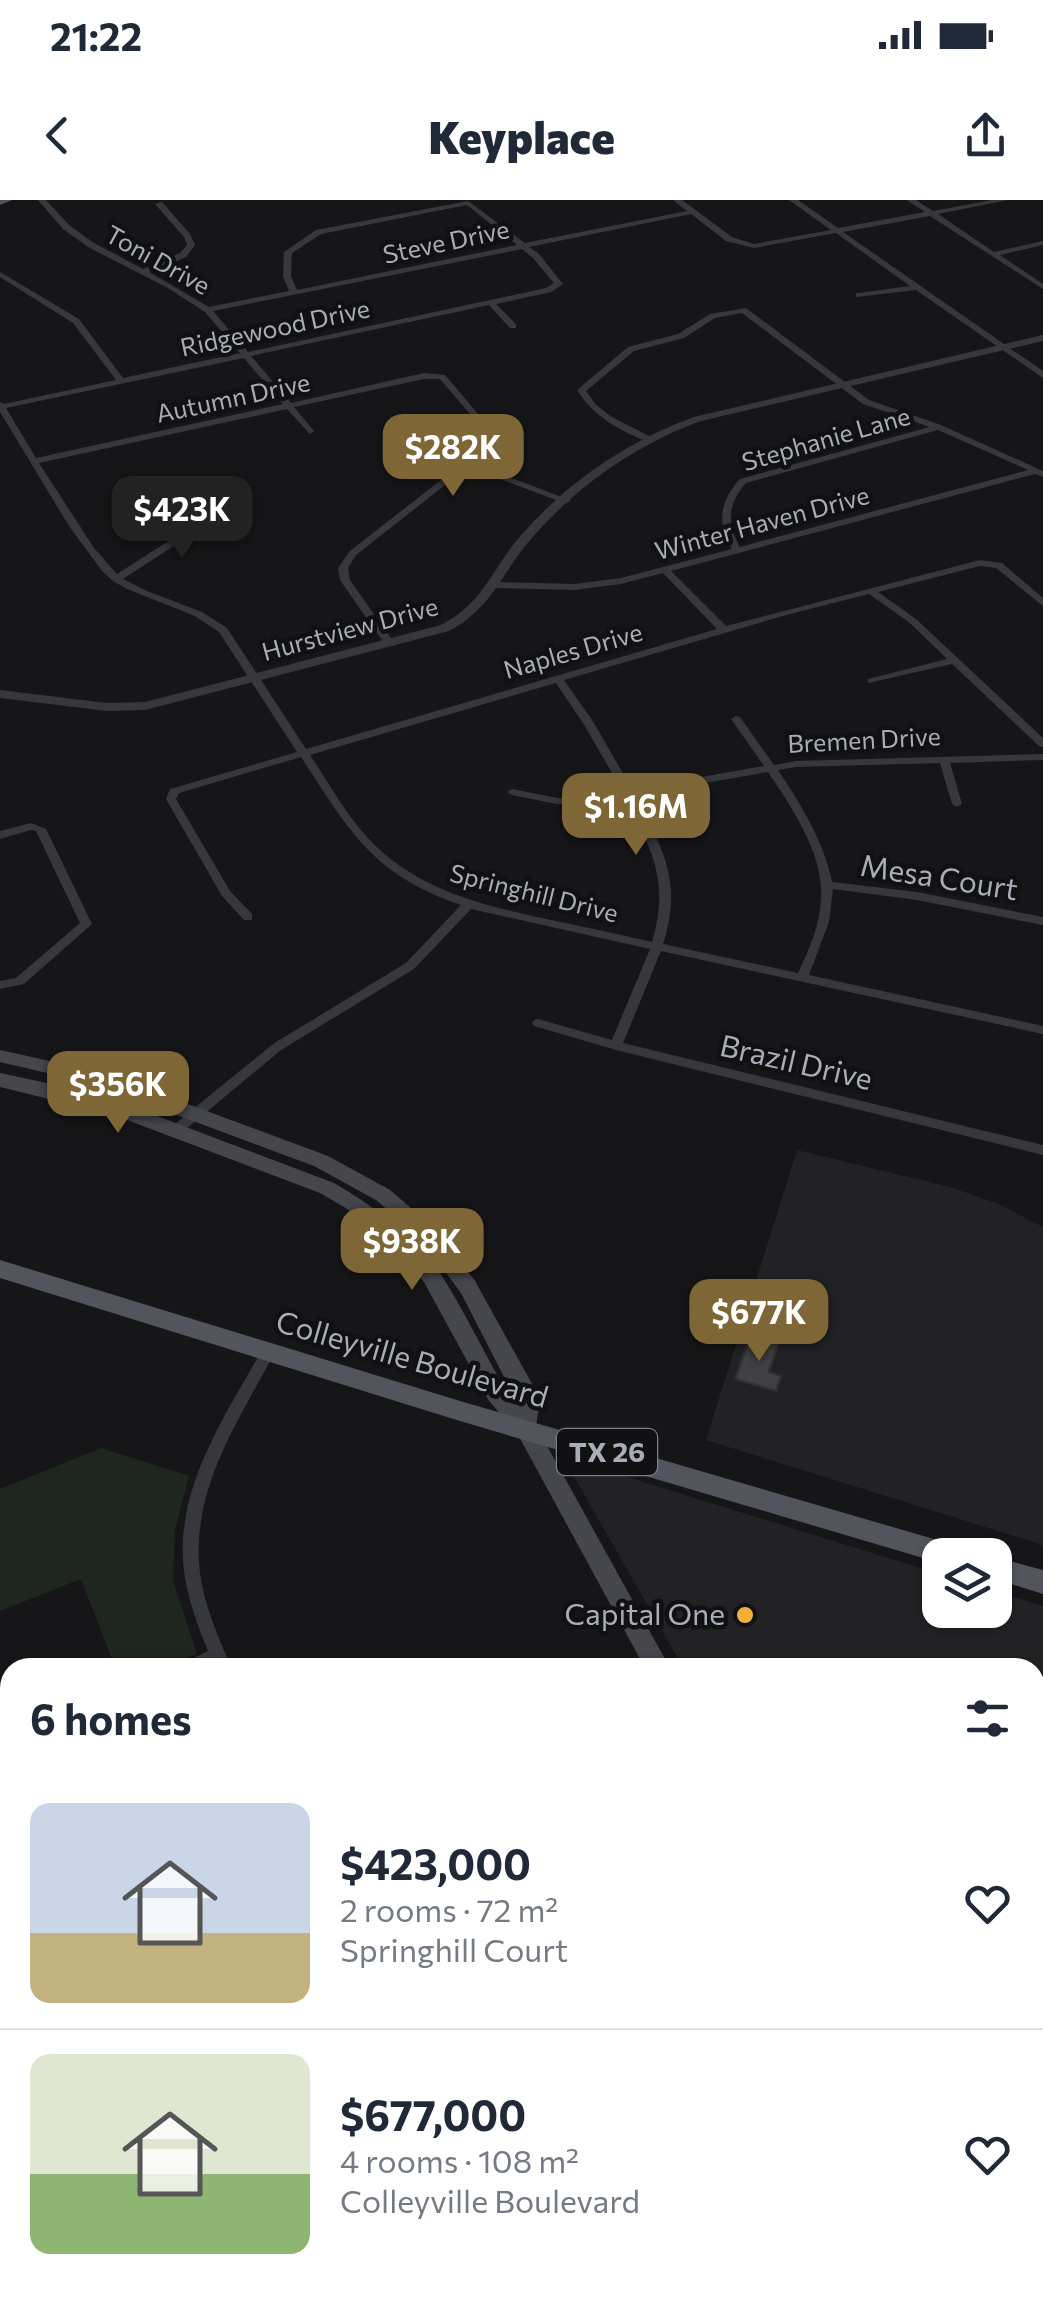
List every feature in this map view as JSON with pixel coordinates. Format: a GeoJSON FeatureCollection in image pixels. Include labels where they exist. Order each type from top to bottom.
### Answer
{"type":"FeatureCollection","features":[{"type":"Feature","properties":{"kind":"main road"},"geometry":{"type":"LineString","coordinates":[[0,1056],[97,1078],[321,1161],[383,1195],[427,1232],[460,1274],[529,1399],[524,1427]]}},
{"type":"Feature","properties":{"kind":"main road"},"geometry":{"type":"LineString","coordinates":[[0,1080],[80,1097],[175,1131],[327,1188],[379,1222],[430,1276],[498,1395],[524,1427],[652,1658]]}},
{"type":"Feature","properties":{"kind":"main road","name":"Colleyville Boulevard"},"geometry":{"type":"LineString","coordinates":[[0,1269],[922,1546]]}},
{"type":"Feature","properties":{"kind":"main road"},"geometry":{"type":"LineString","coordinates":[[1012,1573],[1043,1582]]}},
{"type":"Feature","properties":{"kind":"street","name":"Toni Drive"},"geometry":{"type":"LineString","coordinates":[[42,200],[75,234],[208,310],[310,432]]}},
{"type":"Feature","properties":{"kind":"street"},"geometry":{"type":"LineString","coordinates":[[677,200],[730,239],[748,246],[1004,200]]}},
{"type":"Feature","properties":{"kind":"street"},"geometry":{"type":"LineString","coordinates":[[793,200],[1043,375]]}},
{"type":"Feature","properties":{"kind":"street"},"geometry":{"type":"LineString","coordinates":[[911,200],[1043,287]]}},
{"type":"Feature","properties":{"kind":"street"},"geometry":{"type":"LineString","coordinates":[[294,293],[287,276],[288,252],[311,235],[336,228],[468,203],[524,246]]}},
{"type":"Feature","properties":{"kind":"street"},"geometry":{"type":"LineString","coordinates":[[141,272],[183,255],[190,245],[187,236],[159,204]]}},
{"type":"Feature","properties":{"kind":"street","name":"Steve Drive"},"geometry":{"type":"LineString","coordinates":[[208,310],[692,212]]}},
{"type":"Feature","properties":{"kind":"street"},"geometry":{"type":"LineString","coordinates":[[994,254],[1043,243]]}},
{"type":"Feature","properties":{"kind":"street","name":"Ridgewood Drive"},"geometry":{"type":"LineString","coordinates":[[1,406],[558,286],[554,275],[524,246]]}},
{"type":"Feature","properties":{"kind":"street"},"geometry":{"type":"LineString","coordinates":[[0,274],[68,314],[122,382]]}},
{"type":"Feature","properties":{"kind":"street"},"geometry":{"type":"LineString","coordinates":[[858,295],[917,287]]}},
{"type":"Feature","properties":{"kind":"street"},"geometry":{"type":"LineString","coordinates":[[490,302],[512,326]]}},
{"type":"Feature","properties":{"kind":"street"},"geometry":{"type":"LineString","coordinates":[[646,438],[612,424],[588,404],[581,390],[632,349],[680,336],[727,311],[743,310],[841,386],[895,415],[938,427],[1040,473]]}},
{"type":"Feature","properties":{"kind":"street","name":"Hurstview Drive"},"geometry":{"type":"LineString","coordinates":[[0,694],[121,708],[146,706],[390,644],[459,622],[478,609],[527,536],[646,438],[698,420],[1043,338]]}},
{"type":"Feature","properties":{"kind":"street","name":"Autumn Drive"},"geometry":{"type":"LineString","coordinates":[[36,461],[439,375],[489,432],[482,452],[467,464]]}},
{"type":"Feature","properties":{"kind":"street","name":"Springhill Drive"},"geometry":{"type":"LineString","coordinates":[[1,406],[100,562],[116,579],[142,593],[208,618],[231,640],[349,822],[372,852],[415,883],[468,905],[1043,1030]]}},
{"type":"Feature","properties":{"kind":"street","name":"Stephanie Lane"},"geometry":{"type":"LineString","coordinates":[[738,551],[730,540],[724,517],[731,494],[743,481],[938,427]]}},
{"type":"Feature","properties":{"kind":"street"},"geometry":{"type":"LineString","coordinates":[[390,644],[345,580],[344,563],[467,464],[567,501]]}},
{"type":"Feature","properties":{"kind":"street","name":"Winter Haven Drive"},"geometry":{"type":"LineString","coordinates":[[494,585],[586,586],[665,570],[1040,473]]}},
{"type":"Feature","properties":{"kind":"street"},"geometry":{"type":"LineString","coordinates":[[116,579],[195,528],[213,508]]}},
{"type":"Feature","properties":{"kind":"street"},"geometry":{"type":"LineString","coordinates":[[994,563],[1043,603]]}},
{"type":"Feature","properties":{"kind":"street","name":"Naples Drive"},"geometry":{"type":"LineString","coordinates":[[170,795],[725,631],[994,563]]}},
{"type":"Feature","properties":{"kind":"street"},"geometry":{"type":"LineString","coordinates":[[665,570],[725,631]]}},
{"type":"Feature","properties":{"kind":"street"},"geometry":{"type":"LineString","coordinates":[[871,591],[913,621],[1043,744]]}},
{"type":"Feature","properties":{"kind":"street"},"geometry":{"type":"LineString","coordinates":[[872,681],[954,660]]}},
{"type":"Feature","properties":{"kind":"street"},"geometry":{"type":"LineString","coordinates":[[558,679],[594,726],[661,864],[667,890],[654,945],[616,1046]]}},
{"type":"Feature","properties":{"kind":"street"},"geometry":{"type":"LineString","coordinates":[[736,719],[808,834],[827,885],[823,922],[803,976]]}},
{"type":"Feature","properties":{"kind":"street","name":"Bremen Drive"},"geometry":{"type":"LineString","coordinates":[[512,792],[557,801],[827,761],[1043,757]]}},
{"type":"Feature","properties":{"kind":"street"},"geometry":{"type":"LineString","coordinates":[[944,759],[957,804]]}},
{"type":"Feature","properties":{"kind":"street"},"geometry":{"type":"LineString","coordinates":[[170,795],[226,893],[248,917]]}},
{"type":"Feature","properties":{"kind":"street"},"geometry":{"type":"LineString","coordinates":[[0,835],[31,826],[40,829],[86,924],[20,981],[0,985]]}},
{"type":"Feature","properties":{"kind":"street","name":"Mesa Court"},"geometry":{"type":"LineString","coordinates":[[827,885],[918,896],[1043,920]]}},
{"type":"Feature","properties":{"kind":"street"},"geometry":{"type":"LineString","coordinates":[[175,1131],[276,1047],[410,966],[468,905]]}},
{"type":"Feature","properties":{"kind":"street","name":"Brazil Drive"},"geometry":{"type":"LineString","coordinates":[[538,1023],[616,1046],[1043,1150]]}},
{"type":"Feature","properties":{"kind":"street"},"geometry":{"type":"LineString","coordinates":[[220,1658],[192,1569],[192,1522],[200,1484],[214,1448],[268,1352]]}},
{"type":"Feature","properties":{"kind":"shaded area"},"geometry":{"type":"Polygon","coordinates":[[[797,1150],[950,1187],[999,1204],[1043,1227],[1043,1545],[706,1440],[797,1150]]]}},
{"type":"Feature","properties":{"kind":"shaded area"},"geometry":{"type":"Polygon","coordinates":[[[101,1448],[189,1476],[175,1530],[173,1580],[197,1654],[187,1658],[112,1658],[81,1579],[0,1611],[0,1489],[101,1448]]]}},
{"type":"Feature","properties":{"kind":"shaded area"},"geometry":{"type":"Polygon","coordinates":[[[592,1466],[922,1568],[922,1628],[1012,1628],[1012,1596],[1043,1606],[1043,1658],[678,1658],[573,1475],[592,1466]]]}},
{"type":"Feature","properties":{"kind":"building"},"geometry":{"type":"Polygon","coordinates":[[[750,1336],[778,1344],[769,1372],[781,1376],[776,1391],[735,1379],[750,1336]]]}},
{"type":"Feature","properties":{"kind":"place","name":"Capital One"},"geometry":{"type":"Point","coordinates":[745,1615]}}]}
